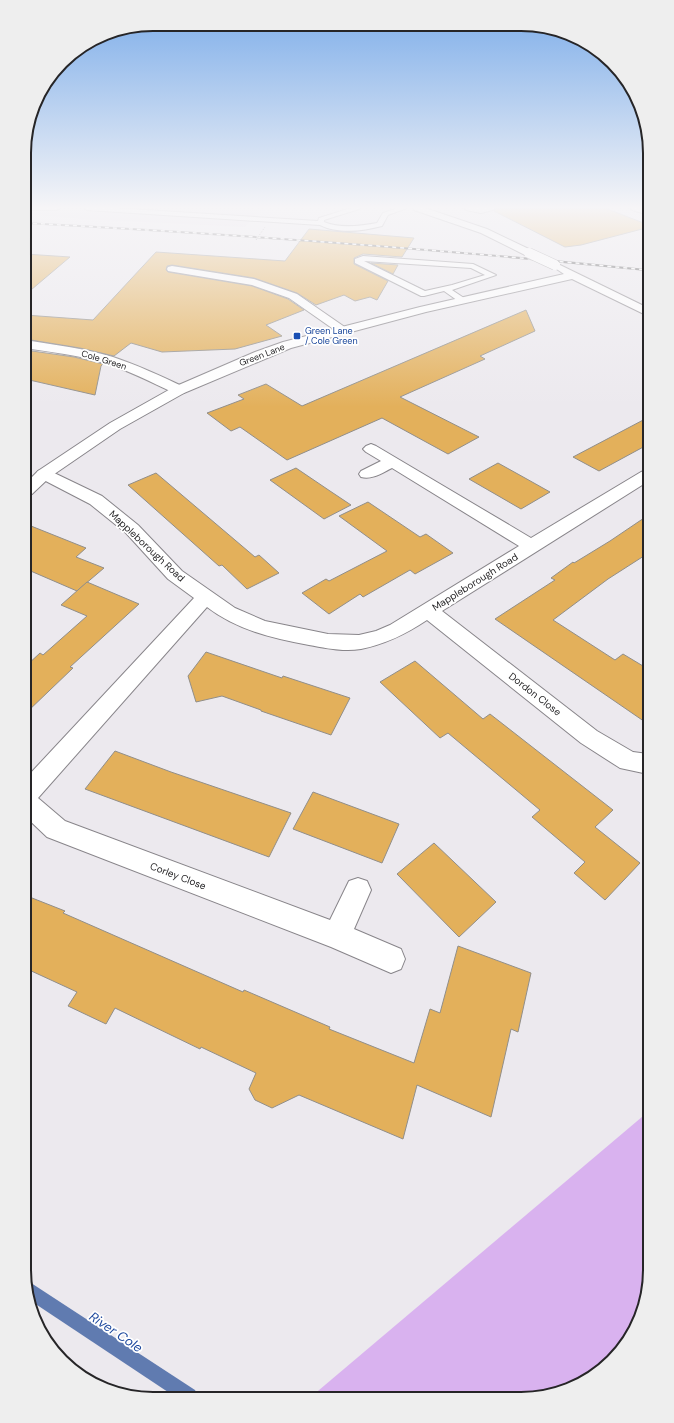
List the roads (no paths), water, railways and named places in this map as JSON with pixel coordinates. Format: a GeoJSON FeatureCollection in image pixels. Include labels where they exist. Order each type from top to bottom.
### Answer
{"type":"FeatureCollection","features":[{"type":"Feature","properties":{"kind":"street"},"geometry":{"type":"LineString","coordinates":[[206,274],[254,282],[293,296],[343,330]]}},
{"type":"Feature","properties":{"kind":"street","name":"Green Lane"},"geometry":{"type":"LineString","coordinates":[[31,486],[44,474],[115,426],[179,390],[253,358],[287,345],[343,330],[461,300],[574,275]]}},
{"type":"Feature","properties":{"kind":"street"},"geometry":{"type":"LineString","coordinates":[[574,275],[643,310]]}},
{"type":"Feature","properties":{"kind":"street","name":"Cole Green"},"geometry":{"type":"LineString","coordinates":[[31,345],[100,357],[123,365],[179,390]]}},
{"type":"Feature","properties":{"kind":"street","name":"Mappleborough Road"},"geometry":{"type":"LineString","coordinates":[[371,449],[532,546]]}},
{"type":"Feature","properties":{"kind":"street"},"geometry":{"type":"LineString","coordinates":[[367,474],[392,462]]}},
{"type":"Feature","properties":{"kind":"street","name":"Mappleborough Road"},"geometry":{"type":"LineString","coordinates":[[44,474],[96,500],[132,529],[176,575],[228,613],[260,627],[328,642],[359,642],[381,637],[397,630],[643,477]]}},
{"type":"Feature","properties":{"kind":"street"},"geometry":{"type":"LineString","coordinates":[[31,789],[205,597]]}},
{"type":"Feature","properties":{"kind":"street","name":"Dordon Close"},"geometry":{"type":"LineString","coordinates":[[429,611],[589,737],[628,761],[643,763]]}},
{"type":"Feature","properties":{"kind":"street","name":"Corley Close"},"geometry":{"type":"LineString","coordinates":[[31,807],[56,829],[337,936],[391,959]]}},
{"type":"Feature","properties":{"kind":"street"},"geometry":{"type":"LineString","coordinates":[[337,936],[358,890]]}},
{"type":"Feature","properties":{"kind":"lane"},"geometry":{"type":"LineString","coordinates":[[385,274],[424,294],[492,275],[491,274]]}},
{"type":"Feature","properties":{"kind":"lane"},"geometry":{"type":"LineString","coordinates":[[450,287],[448,291],[461,300]]}},
{"type":"Feature","properties":{"kind":"waterway","name":"River Cole"},"geometry":{"type":"LineString","coordinates":[[33,1293],[183,1392]]}},
{"type":"Feature","properties":{"kind":"place","name":"Green Lane / Cole Green"},"geometry":{"type":"Point","coordinates":[297,336]}}]}
